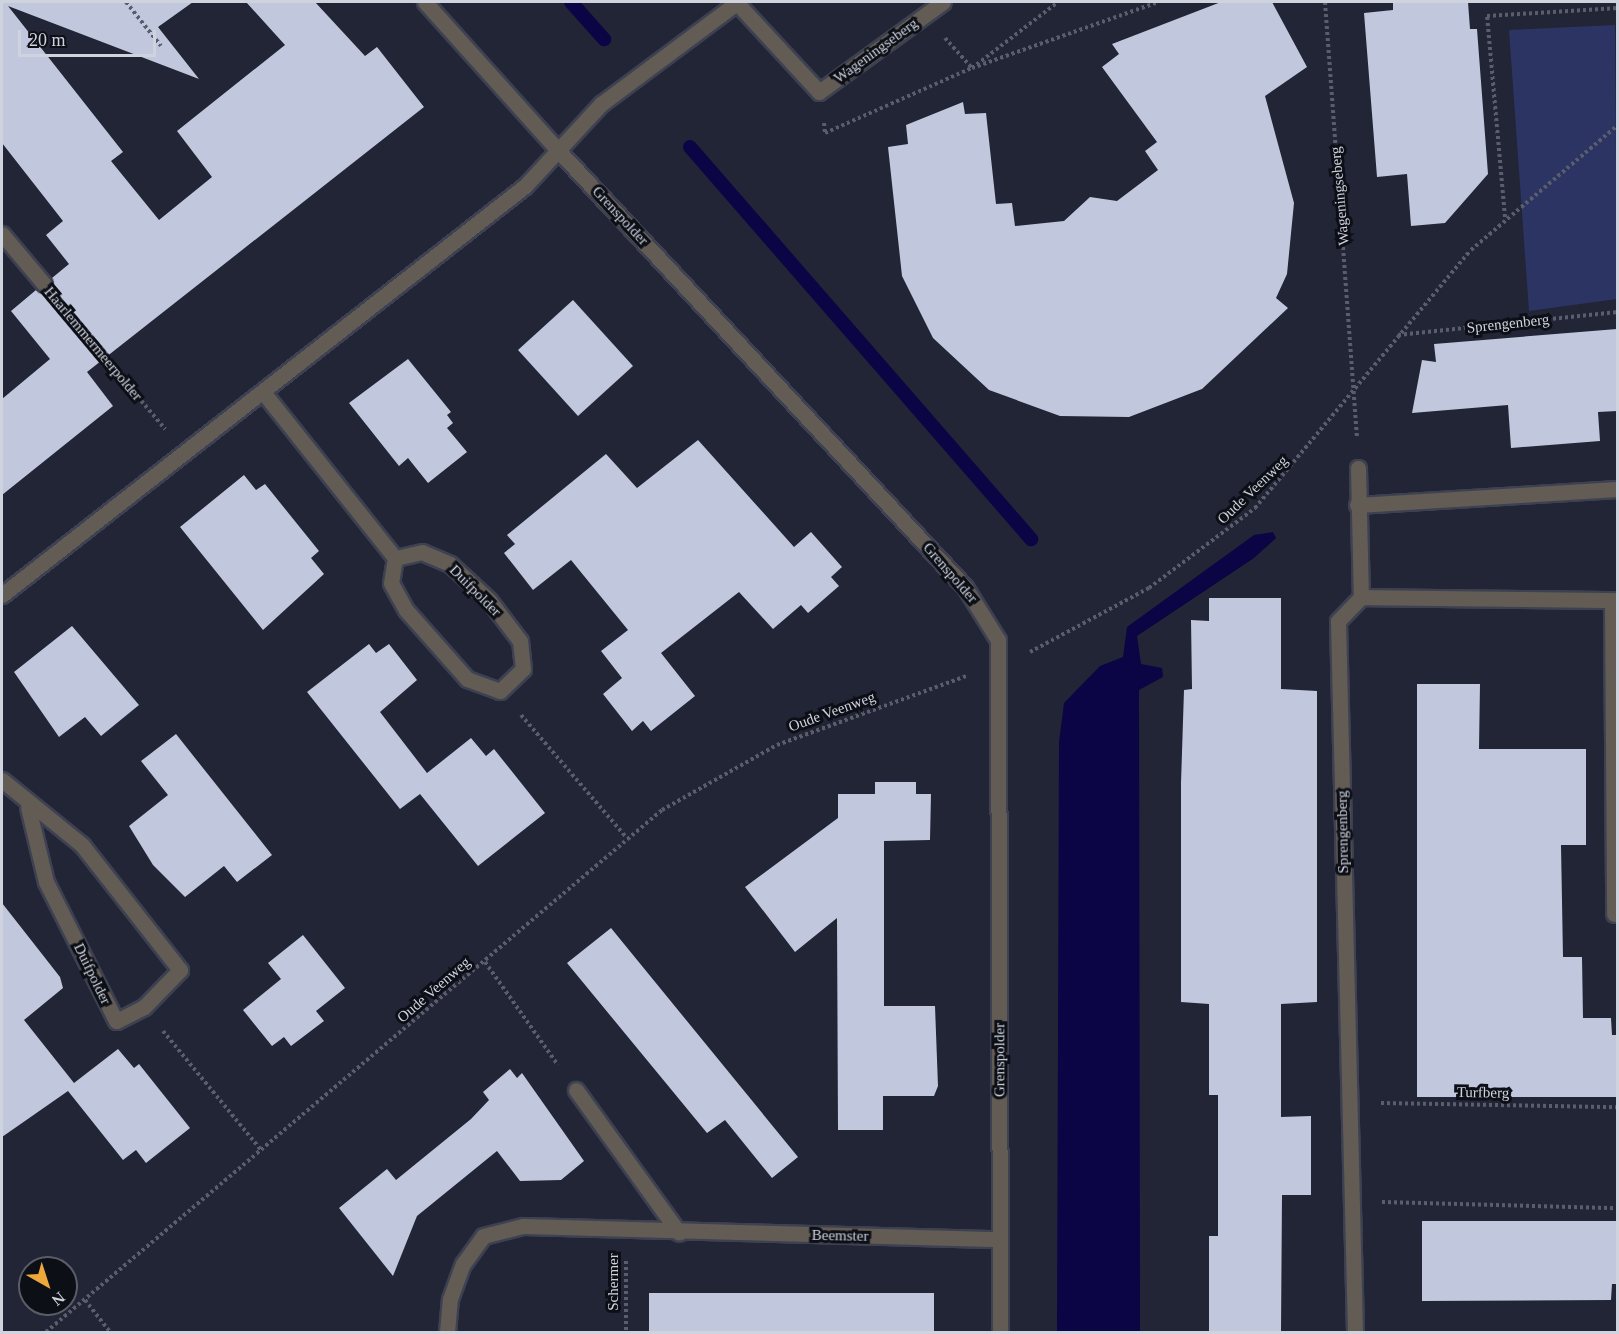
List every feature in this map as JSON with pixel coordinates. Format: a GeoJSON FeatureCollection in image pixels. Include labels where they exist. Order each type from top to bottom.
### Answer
{"type":"FeatureCollection","features":[{"type":"Feature","properties":{"kind":"street","name":"Grenspolder"},"geometry":{"type":"LineString","coordinates":[[425,2],[556,148],[965,586],[988,619],[1001,663],[1000,1332]]}},
{"type":"Feature","properties":{"kind":"street","name":"Wageningseberg"},"geometry":{"type":"LineString","coordinates":[[556,148],[601,104],[737,2],[819,92],[944,2]]}},
{"type":"Feature","properties":{"kind":"street"},"geometry":{"type":"LineString","coordinates":[[2,595],[525,186],[556,148]]}},
{"type":"Feature","properties":{"kind":"street","name":"Haarlemmermeerpolder"},"geometry":{"type":"LineString","coordinates":[[2,234],[44,284]]}},
{"type":"Feature","properties":{"kind":"street"},"geometry":{"type":"LineString","coordinates":[[263,392],[395,558],[392,582],[406,610],[467,679],[500,691]]}},
{"type":"Feature","properties":{"kind":"street"},"geometry":{"type":"LineString","coordinates":[[1358,468],[1357,505],[1361,597],[1615,600],[1614,914]]}},
{"type":"Feature","properties":{"kind":"street"},"geometry":{"type":"LineString","coordinates":[[1357,505],[1617,489]]}},
{"type":"Feature","properties":{"kind":"street","name":"Duifpolder"},"geometry":{"type":"LineString","coordinates":[[395,558],[422,552],[450,564],[489,600],[520,640],[523,669],[500,691]]}},
{"type":"Feature","properties":{"kind":"street","name":"Sprengenberg"},"geometry":{"type":"LineString","coordinates":[[1355,1332],[1338,621],[1361,597]]}},
{"type":"Feature","properties":{"kind":"street","name":"Duifpolder"},"geometry":{"type":"LineString","coordinates":[[2,780],[28,807],[82,845],[180,970],[144,1007],[116,1021],[46,882],[28,807]]}},
{"type":"Feature","properties":{"kind":"street"},"geometry":{"type":"LineString","coordinates":[[576,1090],[679,1233]]}},
{"type":"Feature","properties":{"kind":"street","name":"Beemster"},"geometry":{"type":"LineString","coordinates":[[447,1332],[450,1299],[463,1264],[483,1236],[523,1226],[626,1232],[1000,1239]]}},
{"type":"Feature","properties":{"kind":"path"},"geometry":{"type":"LineString","coordinates":[[126,2],[161,46]]}},
{"type":"Feature","properties":{"kind":"path"},"geometry":{"type":"LineString","coordinates":[[972,68],[1058,2]]}},
{"type":"Feature","properties":{"kind":"path"},"geometry":{"type":"LineString","coordinates":[[819,92],[825,133],[972,68],[1158,2]]}},
{"type":"Feature","properties":{"kind":"path","name":"Wageningseberg"},"geometry":{"type":"LineString","coordinates":[[1325,2],[1356,391],[1358,468]]}},
{"type":"Feature","properties":{"kind":"path"},"geometry":{"type":"LineString","coordinates":[[1505,218],[1487,16],[1617,8]]}},
{"type":"Feature","properties":{"kind":"path","name":"Oude Veenweg"},"geometry":{"type":"LineString","coordinates":[[46,1332],[485,962],[626,837],[740,761],[1001,663],[1106,614],[1221,538],[1281,482],[1356,391],[1398,335],[1505,218],[1617,125]]}},
{"type":"Feature","properties":{"kind":"path","name":"Haarlemmermeerpolder"},"geometry":{"type":"LineString","coordinates":[[44,284],[185,453]]}},
{"type":"Feature","properties":{"kind":"path","name":"Sprengenberg"},"geometry":{"type":"LineString","coordinates":[[1398,335],[1617,312]]}},
{"type":"Feature","properties":{"kind":"path"},"geometry":{"type":"LineString","coordinates":[[500,691],[626,837]]}},
{"type":"Feature","properties":{"kind":"path"},"geometry":{"type":"LineString","coordinates":[[485,962],[576,1090]]}},
{"type":"Feature","properties":{"kind":"path"},"geometry":{"type":"LineString","coordinates":[[144,1007],[262,1150]]}},
{"type":"Feature","properties":{"kind":"path","name":"Turfberg"},"geometry":{"type":"LineString","coordinates":[[1349,1102],[1617,1107]]}},
{"type":"Feature","properties":{"kind":"path"},"geometry":{"type":"LineString","coordinates":[[1351,1201],[1617,1208]]}},
{"type":"Feature","properties":{"kind":"path","name":"Schermer"},"geometry":{"type":"LineString","coordinates":[[626,1232],[626,1332]]}},
{"type":"Feature","properties":{"kind":"path"},"geometry":{"type":"LineString","coordinates":[[85,1300],[110,1332]]}},
{"type":"Feature","properties":{"kind":"shaded area"},"geometry":{"type":"Polygon","coordinates":[[[1615,25],[1617,299],[1529,311],[1509,30],[1615,25]]]}},
{"type":"Feature","properties":{"kind":"shaded area"},"geometry":{"type":"Polygon","coordinates":[[[1273,532],[1276,538],[1254,558],[1137,636],[1141,664],[1162,668],[1163,677],[1139,690],[1140,1332],[1057,1332],[1059,742],[1064,703],[1100,666],[1123,657],[1127,627],[1254,535],[1273,532]]]}},
{"type":"Feature","properties":{"kind":"building"},"geometry":{"type":"Polygon","coordinates":[[[2,2],[193,2],[158,27],[199,79],[8,6],[123,152],[111,161],[159,220],[212,177],[177,131],[285,45],[246,2],[315,2],[365,56],[377,47],[424,107],[87,372],[113,406],[2,495],[2,399],[50,359],[11,311],[36,290],[50,292],[52,278],[69,264],[46,235],[63,221],[2,143],[2,2]]]}},
{"type":"Feature","properties":{"kind":"building"},"geometry":{"type":"Polygon","coordinates":[[[1221,2],[1272,2],[1307,67],[1265,96],[1294,203],[1287,274],[1276,298],[1288,308],[1202,389],[1129,417],[1060,416],[989,390],[933,338],[902,276],[888,147],[908,144],[906,125],[963,102],[965,114],[986,113],[996,204],[1012,203],[1015,226],[1064,221],[1090,197],[1117,201],[1158,170],[1145,151],[1157,142],[1102,67],[1119,54],[1112,44],[1221,2]]]}},
{"type":"Feature","properties":{"kind":"building"},"geometry":{"type":"Polygon","coordinates":[[[1393,2],[1468,2],[1470,29],[1477,29],[1488,174],[1445,223],[1411,226],[1407,174],[1377,177],[1364,13],[1393,10],[1393,2]]]}},
{"type":"Feature","properties":{"kind":"building"},"geometry":{"type":"Polygon","coordinates":[[[573,300],[633,366],[578,416],[518,350],[573,300]]]}},
{"type":"Feature","properties":{"kind":"building"},"geometry":{"type":"Polygon","coordinates":[[[1617,329],[1617,411],[1598,412],[1600,441],[1511,448],[1508,405],[1412,413],[1422,360],[1436,362],[1434,344],[1617,329]]]}},
{"type":"Feature","properties":{"kind":"building"},"geometry":{"type":"Polygon","coordinates":[[[408,359],[451,412],[447,415],[453,423],[447,428],[467,452],[428,483],[408,458],[399,466],[349,403],[408,359]]]}},
{"type":"Feature","properties":{"kind":"building"},"geometry":{"type":"Polygon","coordinates":[[[698,440],[794,547],[811,532],[842,567],[831,577],[839,586],[808,613],[801,605],[773,629],[739,592],[661,653],[695,696],[651,731],[643,721],[632,731],[603,694],[622,678],[601,651],[628,630],[571,560],[533,590],[504,553],[515,544],[507,535],[606,454],[637,488],[698,440]]]}},
{"type":"Feature","properties":{"kind":"building"},"geometry":{"type":"Polygon","coordinates":[[[244,475],[256,490],[265,484],[319,551],[311,558],[324,574],[263,630],[180,527],[244,475]]]}},
{"type":"Feature","properties":{"kind":"building"},"geometry":{"type":"Polygon","coordinates":[[[1209,598],[1281,598],[1281,689],[1317,691],[1317,1002],[1281,1004],[1281,1117],[1311,1116],[1311,1195],[1282,1195],[1281,1332],[1209,1332],[1209,1236],[1218,1236],[1218,1095],[1209,1095],[1209,1004],[1181,1002],[1181,783],[1184,690],[1192,689],[1191,620],[1209,621],[1209,598]]]}},
{"type":"Feature","properties":{"kind":"building"},"geometry":{"type":"Polygon","coordinates":[[[72,626],[139,705],[101,736],[85,717],[59,737],[14,672],[72,626]]]}},
{"type":"Feature","properties":{"kind":"building"},"geometry":{"type":"Polygon","coordinates":[[[369,644],[376,653],[389,644],[417,680],[380,712],[427,773],[471,738],[486,756],[494,749],[545,813],[478,866],[420,794],[400,809],[307,692],[369,644]]]}},
{"type":"Feature","properties":{"kind":"building"},"geometry":{"type":"Polygon","coordinates":[[[1417,684],[1480,684],[1479,749],[1586,749],[1586,845],[1561,845],[1563,957],[1582,957],[1583,1018],[1611,1018],[1612,1035],[1617,1035],[1617,1097],[1417,1097],[1417,684]]]}},
{"type":"Feature","properties":{"kind":"building"},"geometry":{"type":"Polygon","coordinates":[[[176,734],[272,855],[237,882],[224,866],[185,897],[153,865],[129,826],[168,795],[141,761],[176,734]]]}},
{"type":"Feature","properties":{"kind":"building"},"geometry":{"type":"Polygon","coordinates":[[[875,782],[916,782],[916,794],[931,794],[930,840],[884,841],[884,1006],[935,1006],[938,1086],[934,1096],[883,1096],[883,1130],[838,1130],[837,918],[795,952],[745,887],[838,818],[838,794],[875,794],[875,782]]]}},
{"type":"Feature","properties":{"kind":"building"},"geometry":{"type":"Polygon","coordinates":[[[2,903],[60,977],[63,988],[24,1020],[74,1083],[118,1049],[134,1068],[139,1064],[190,1128],[146,1163],[136,1150],[123,1160],[68,1091],[2,1137],[2,903]]]}},
{"type":"Feature","properties":{"kind":"building"},"geometry":{"type":"Polygon","coordinates":[[[611,928],[798,1157],[772,1178],[725,1120],[707,1133],[567,963],[611,928]]]}},
{"type":"Feature","properties":{"kind":"building"},"geometry":{"type":"Polygon","coordinates":[[[303,935],[345,988],[316,1011],[324,1021],[291,1046],[284,1037],[272,1046],[243,1010],[281,979],[268,963],[303,935]]]}},
{"type":"Feature","properties":{"kind":"building"},"geometry":{"type":"Polygon","coordinates":[[[510,1069],[517,1078],[522,1073],[584,1161],[561,1180],[520,1181],[497,1151],[417,1216],[393,1276],[339,1208],[387,1169],[396,1180],[471,1119],[489,1100],[483,1092],[510,1069]]]}},
{"type":"Feature","properties":{"kind":"building"},"geometry":{"type":"Polygon","coordinates":[[[1422,1221],[1617,1221],[1617,1284],[1612,1284],[1611,1300],[1422,1301],[1422,1221]]]}},
{"type":"Feature","properties":{"kind":"building"},"geometry":{"type":"Polygon","coordinates":[[[649,1293],[934,1293],[934,1332],[649,1332],[649,1293]]]}},
{"type":"Feature","properties":{"kind":"waterway"},"geometry":{"type":"LineString","coordinates":[[571,2],[604,39]]}},
{"type":"Feature","properties":{"kind":"waterway"},"geometry":{"type":"LineString","coordinates":[[690,147],[1031,539]]}}]}
